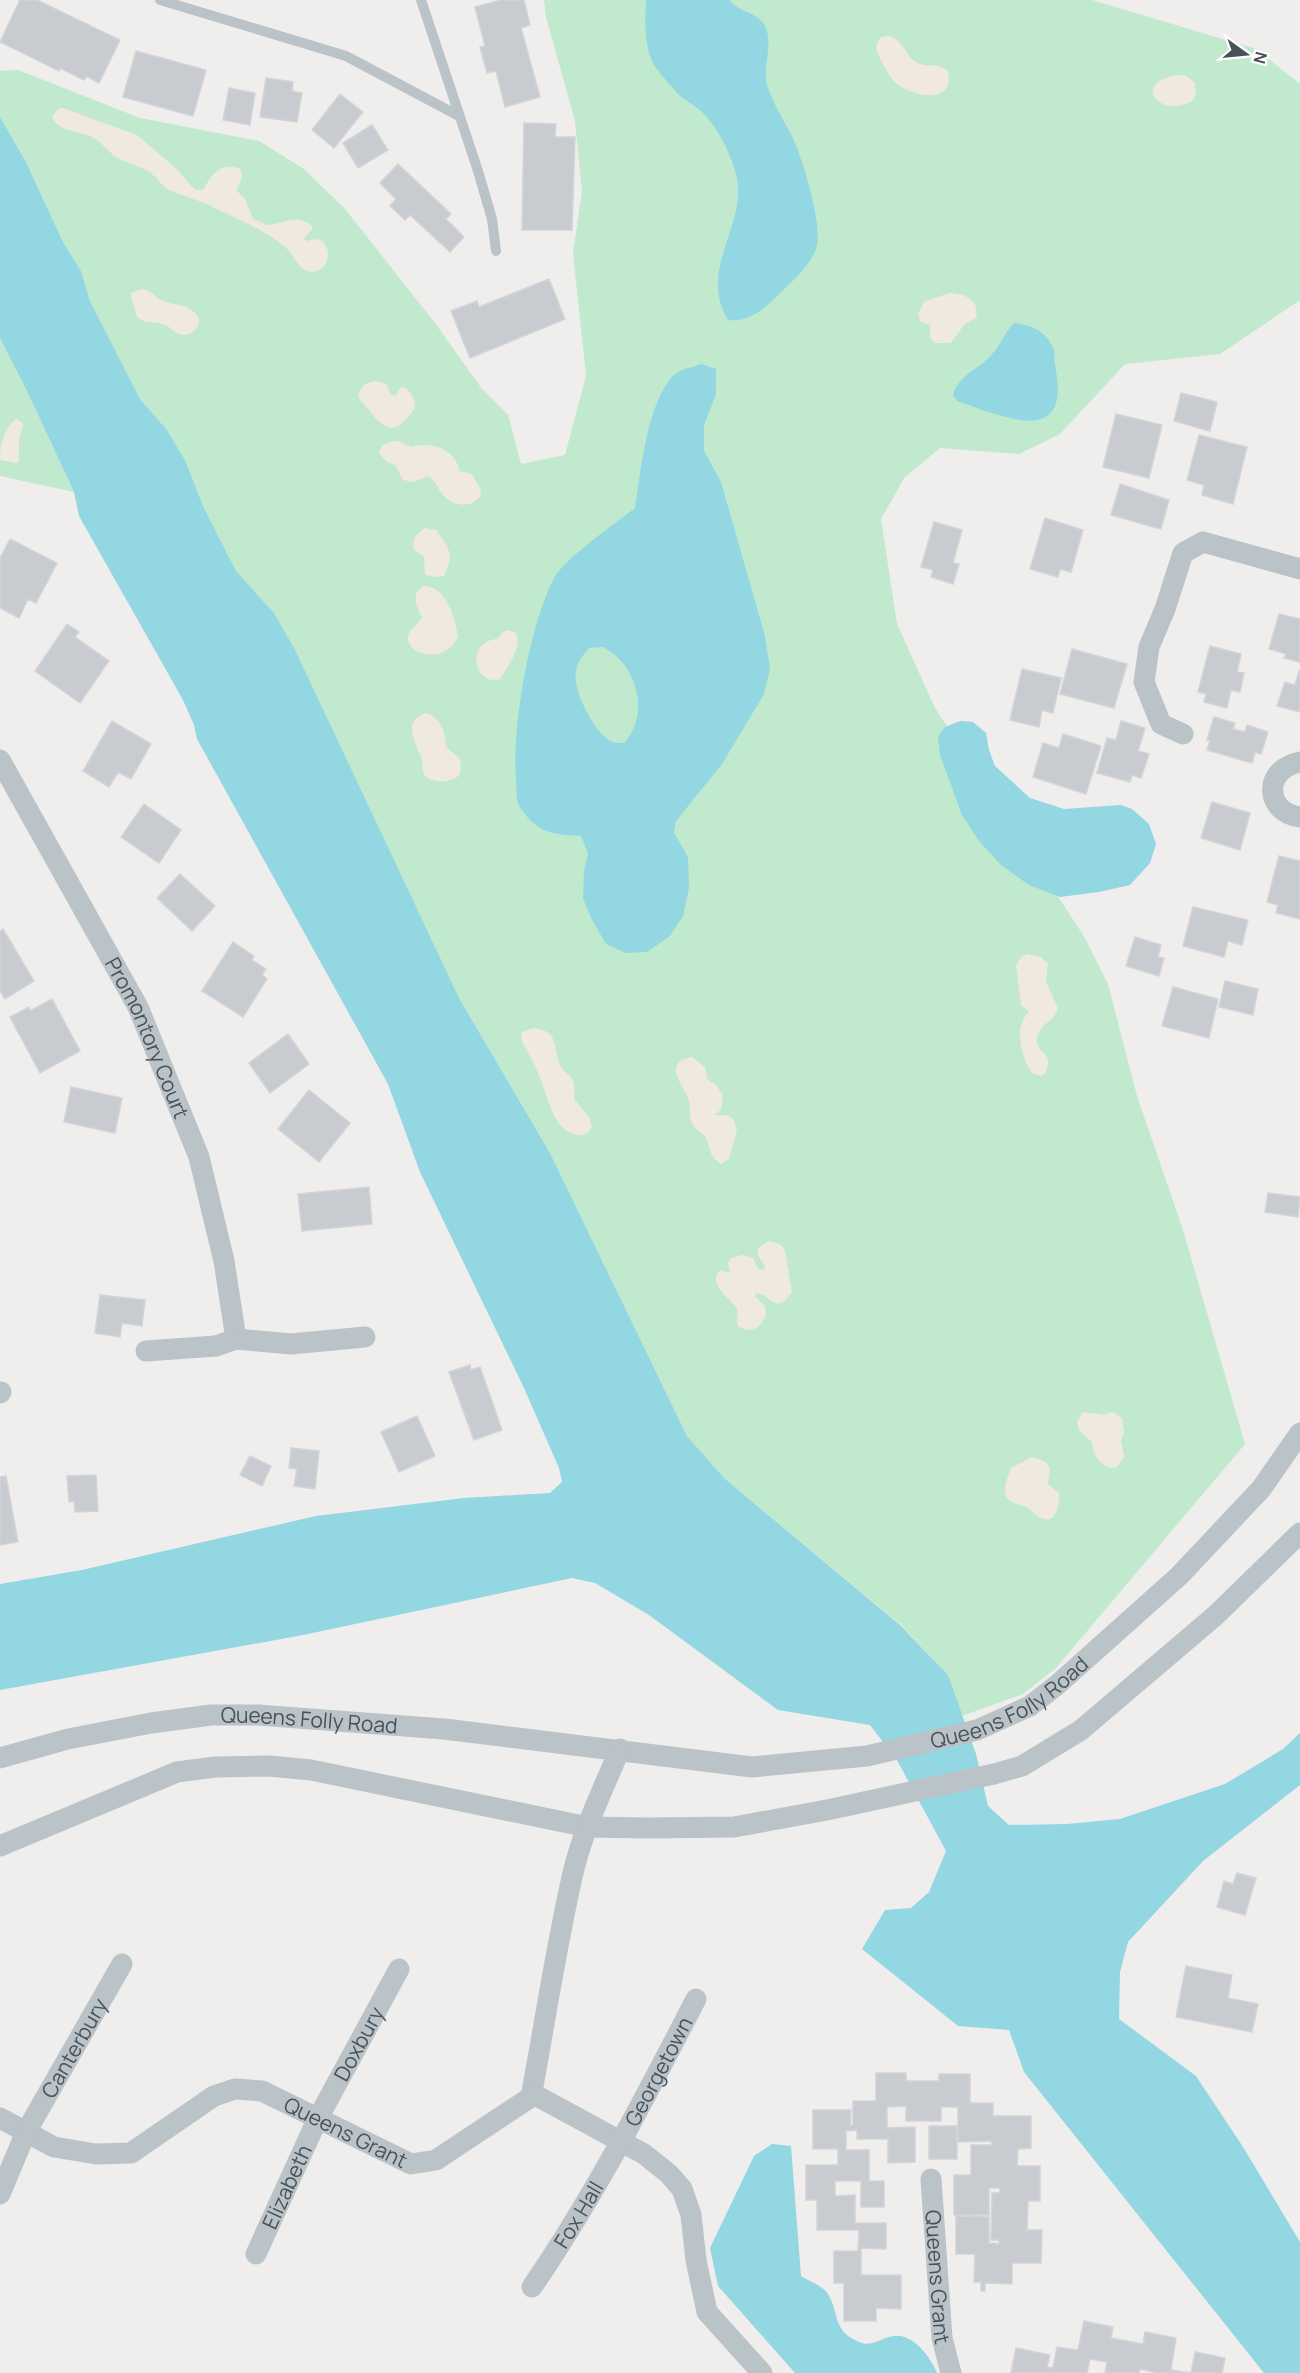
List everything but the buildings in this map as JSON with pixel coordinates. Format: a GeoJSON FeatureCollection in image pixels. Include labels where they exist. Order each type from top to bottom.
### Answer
{"type":"FeatureCollection","features":[{"type":"Feature","properties":{"kind":"street"},"geometry":{"type":"LineString","coordinates":[[1183,734],[1161,724],[1144,682],[1149,647],[1165,609],[1183,553],[1203,542],[1300,569]]}},
{"type":"Feature","properties":{"kind":"street","name":"Promontory Court"},"geometry":{"type":"LineString","coordinates":[[0,760],[138,1007],[199,1157],[224,1261],[237,1339]]}},
{"type":"Feature","properties":{"kind":"street"},"geometry":{"type":"LineString","coordinates":[[1300,762],[1283,767],[1278,772],[1274,778],[1272,791],[1276,802],[1284,811],[1300,817]]}},
{"type":"Feature","properties":{"kind":"street"},"geometry":{"type":"LineString","coordinates":[[146,1351],[216,1346],[237,1339],[291,1344],[365,1337]]}},
{"type":"Feature","properties":{"kind":"street","name":"Queens Folly Road"},"geometry":{"type":"LineString","coordinates":[[0,1758],[68,1738],[211,1715],[258,1715],[444,1729],[752,1767],[867,1756],[977,1730],[1030,1706],[1179,1576],[1262,1489],[1300,1433]]}},
{"type":"Feature","properties":{"kind":"street"},"geometry":{"type":"LineString","coordinates":[[0,1846],[177,1772],[215,1767],[269,1766],[311,1770],[588,1827],[734,1827],[827,1810],[993,1774],[1022,1766],[1081,1730],[1216,1615],[1300,1533]]}},
{"type":"Feature","properties":{"kind":"street"},"geometry":{"type":"LineString","coordinates":[[620,1749],[588,1827],[573,1873],[531,2097],[537,2096],[644,2154],[669,2174],[682,2189],[691,2216],[696,2260],[707,2312],[762,2373]]}},
{"type":"Feature","properties":{"kind":"street","name":"Canterbury"},"geometry":{"type":"LineString","coordinates":[[0,2194],[26,2133],[122,1964]]}},
{"type":"Feature","properties":{"kind":"street","name":"Doxbury"},"geometry":{"type":"LineString","coordinates":[[317,2120],[399,1969]]}},
{"type":"Feature","properties":{"kind":"street","name":"Georgetown"},"geometry":{"type":"LineString","coordinates":[[621,2143],[696,1999]]}},
{"type":"Feature","properties":{"kind":"street","name":"Queens Grant"},"geometry":{"type":"LineString","coordinates":[[0,2118],[54,2147],[96,2154],[131,2153],[214,2096],[235,2089],[262,2091],[317,2120],[411,2164],[436,2160],[531,2097]]}},
{"type":"Feature","properties":{"kind":"street","name":"Elizabeth"},"geometry":{"type":"LineString","coordinates":[[256,2254],[317,2120]]}},
{"type":"Feature","properties":{"kind":"street","name":"Fox Hall"},"geometry":{"type":"LineString","coordinates":[[532,2287],[571,2231],[621,2143]]}},
{"type":"Feature","properties":{"kind":"street","name":"Queens Grant"},"geometry":{"type":"LineString","coordinates":[[931,2179],[942,2338],[951,2373]]}},
{"type":"Feature","properties":{"kind":"lane"},"geometry":{"type":"LineString","coordinates":[[160,0],[346,56],[459,116]]}},
{"type":"Feature","properties":{"kind":"lane"},"geometry":{"type":"LineString","coordinates":[[421,0],[492,219],[496,251]]}},
{"type":"Feature","properties":{"kind":"green space"},"geometry":{"type":"Polygon","coordinates":[[[544,0],[1092,0],[1256,49],[1300,84],[1300,300],[1220,354],[1125,364],[1060,434],[1019,454],[940,448],[904,478],[881,519],[897,624],[935,708],[1085,938],[1108,984],[1137,1096],[1183,1230],[1245,1444],[1056,1668],[1023,1694],[962,1716],[948,1675],[901,1625],[724,1478],[687,1436],[550,1153],[459,998],[274,613],[236,571],[203,506],[186,462],[167,430],[140,399],[90,301],[81,271],[63,242],[26,162],[0,117],[0,71],[18,70],[140,118],[259,141],[304,169],[345,209],[435,323],[482,389],[508,415],[521,464],[565,455],[586,376],[573,253],[582,191],[575,121],[546,17],[544,0]]]}},
{"type":"Feature","properties":{"kind":"green space"},"geometry":{"type":"Polygon","coordinates":[[[0,338],[27,391],[74,492],[0,476],[0,338]]]}},
{"type":"Feature","properties":{"kind":"sand"},"geometry":{"type":"Polygon","coordinates":[[[889,36],[898,41],[916,62],[939,66],[948,71],[949,82],[945,90],[939,94],[921,94],[911,92],[895,82],[877,50],[877,43],[881,37],[889,36]]]}},
{"type":"Feature","properties":{"kind":"sand"},"geometry":{"type":"Polygon","coordinates":[[[1185,75],[1195,83],[1196,93],[1193,100],[1181,105],[1170,106],[1161,103],[1155,98],[1153,92],[1155,85],[1163,79],[1185,75]]]}},
{"type":"Feature","properties":{"kind":"sand"},"geometry":{"type":"Polygon","coordinates":[[[63,108],[137,135],[176,168],[195,190],[203,190],[209,179],[222,168],[240,169],[242,178],[237,191],[245,199],[253,219],[267,225],[290,220],[306,222],[312,226],[312,230],[303,239],[321,240],[327,249],[327,262],[324,267],[313,272],[303,269],[285,247],[267,234],[209,205],[166,188],[149,172],[116,157],[92,137],[58,125],[52,117],[58,109],[63,108]]]}},
{"type":"Feature","properties":{"kind":"sand"},"geometry":{"type":"Polygon","coordinates":[[[141,289],[165,302],[191,310],[198,317],[196,329],[188,334],[179,334],[165,325],[147,322],[137,317],[131,293],[141,289]]]}},
{"type":"Feature","properties":{"kind":"sand"},"geometry":{"type":"Polygon","coordinates":[[[950,293],[971,299],[976,307],[976,318],[964,325],[951,343],[935,343],[930,338],[930,325],[920,321],[918,314],[925,301],[950,293]]]}},
{"type":"Feature","properties":{"kind":"sand"},"geometry":{"type":"Polygon","coordinates":[[[376,381],[386,384],[391,395],[395,396],[401,387],[410,392],[413,397],[415,408],[398,426],[393,428],[382,424],[358,395],[367,383],[376,381]]]}},
{"type":"Feature","properties":{"kind":"sand"},"geometry":{"type":"Polygon","coordinates":[[[16,419],[22,422],[23,427],[19,438],[19,460],[17,463],[0,460],[3,438],[16,419]]]}},
{"type":"Feature","properties":{"kind":"sand"},"geometry":{"type":"Polygon","coordinates":[[[394,441],[411,447],[434,446],[448,452],[457,463],[459,471],[472,474],[480,488],[481,495],[473,503],[457,504],[447,499],[428,476],[414,482],[403,480],[395,465],[387,462],[379,453],[382,445],[394,441]]]}},
{"type":"Feature","properties":{"kind":"sand"},"geometry":{"type":"Polygon","coordinates":[[[425,528],[436,530],[447,546],[450,557],[444,576],[432,577],[425,574],[424,557],[414,549],[415,537],[425,528]]]}},
{"type":"Feature","properties":{"kind":"sand"},"geometry":{"type":"Polygon","coordinates":[[[423,586],[431,587],[443,597],[452,612],[457,629],[458,636],[453,645],[437,654],[420,653],[409,643],[409,633],[422,617],[416,597],[423,586]]]}},
{"type":"Feature","properties":{"kind":"sand"},"geometry":{"type":"Polygon","coordinates":[[[508,630],[516,633],[518,639],[516,651],[500,679],[491,680],[479,670],[477,655],[487,642],[497,639],[508,630]]]}},
{"type":"Feature","properties":{"kind":"sand"},"geometry":{"type":"Polygon","coordinates":[[[426,713],[438,722],[445,736],[446,746],[460,759],[460,774],[452,780],[437,781],[424,775],[412,727],[418,717],[426,713]]]}},
{"type":"Feature","properties":{"kind":"sand"},"geometry":{"type":"Polygon","coordinates":[[[1027,954],[1041,957],[1048,964],[1046,982],[1058,1008],[1054,1017],[1043,1026],[1038,1034],[1039,1048],[1048,1061],[1045,1073],[1041,1076],[1032,1073],[1020,1042],[1021,1025],[1029,1012],[1021,1005],[1016,966],[1021,957],[1027,954]]]}},
{"type":"Feature","properties":{"kind":"sand"},"geometry":{"type":"Polygon","coordinates":[[[533,1028],[547,1032],[553,1039],[559,1062],[574,1084],[574,1099],[589,1117],[592,1126],[586,1134],[578,1135],[569,1132],[561,1126],[554,1115],[538,1073],[521,1039],[522,1032],[533,1028]]]}},
{"type":"Feature","properties":{"kind":"sand"},"geometry":{"type":"Polygon","coordinates":[[[692,1057],[705,1067],[707,1079],[716,1085],[723,1095],[721,1109],[715,1115],[730,1116],[737,1130],[729,1159],[721,1164],[712,1154],[704,1136],[693,1125],[689,1101],[677,1076],[677,1064],[692,1057]]]}},
{"type":"Feature","properties":{"kind":"sand"},"geometry":{"type":"Polygon","coordinates":[[[770,1241],[781,1245],[785,1251],[792,1292],[782,1303],[774,1302],[756,1293],[755,1296],[765,1306],[766,1316],[757,1327],[747,1330],[738,1326],[737,1309],[720,1290],[716,1281],[717,1275],[720,1270],[730,1273],[728,1263],[731,1258],[742,1255],[753,1258],[759,1270],[765,1269],[758,1255],[758,1249],[770,1241]]]}},
{"type":"Feature","properties":{"kind":"sand"},"geometry":{"type":"Polygon","coordinates":[[[1083,1412],[1104,1415],[1113,1413],[1122,1419],[1124,1432],[1121,1441],[1124,1456],[1117,1467],[1107,1467],[1099,1461],[1092,1442],[1079,1430],[1077,1422],[1083,1412]]]}},
{"type":"Feature","properties":{"kind":"sand"},"geometry":{"type":"Polygon","coordinates":[[[1032,1457],[1046,1462],[1050,1468],[1048,1484],[1059,1493],[1056,1512],[1051,1518],[1039,1517],[1026,1507],[1010,1501],[1006,1496],[1005,1485],[1011,1468],[1032,1457]]]}},
{"type":"Feature","properties":{"kind":"water"},"geometry":{"type":"Polygon","coordinates":[[[646,0],[729,0],[758,18],[765,26],[768,40],[767,85],[801,158],[815,209],[818,239],[813,255],[797,277],[764,308],[744,319],[728,320],[720,301],[718,282],[720,264],[736,211],[738,193],[736,174],[724,142],[710,121],[679,95],[653,63],[645,24],[646,0]]]}},
{"type":"Feature","properties":{"kind":"water"},"geometry":{"type":"Polygon","coordinates":[[[0,117],[26,162],[63,242],[81,271],[90,301],[140,399],[167,430],[186,462],[203,506],[236,571],[274,613],[295,650],[459,998],[550,1153],[687,1436],[724,1478],[900,1625],[948,1675],[976,1754],[988,1806],[1009,1825],[1067,1824],[1120,1819],[1225,1784],[1283,1749],[1300,1733],[1300,1785],[1203,1861],[1128,1942],[1120,1972],[1119,2019],[1196,2076],[1243,2147],[1300,2242],[1300,2373],[1264,2373],[1024,2072],[1009,2030],[958,2026],[862,1949],[885,1910],[911,1908],[929,1892],[946,1851],[898,1762],[870,1725],[778,1710],[649,1615],[595,1583],[572,1578],[303,1635],[0,1690],[0,1584],[82,1570],[316,1516],[464,1498],[550,1493],[562,1482],[559,1468],[524,1388],[420,1172],[388,1084],[197,739],[194,725],[183,700],[79,516],[74,492],[0,338],[0,117]]]}},
{"type":"Feature","properties":{"kind":"water"},"geometry":{"type":"Polygon","coordinates":[[[1014,323],[1041,332],[1054,350],[1058,388],[1056,405],[1046,417],[1038,420],[1019,420],[997,415],[957,401],[953,395],[964,377],[987,359],[1014,323]]]}},
{"type":"Feature","properties":{"kind":"water"},"geometry":{"type":"Polygon","coordinates":[[[701,364],[716,369],[716,394],[704,425],[704,451],[721,482],[765,636],[770,669],[764,694],[722,764],[676,821],[674,833],[688,857],[689,888],[683,916],[670,936],[647,952],[626,953],[606,944],[583,898],[584,871],[588,853],[581,836],[557,834],[543,829],[531,821],[521,809],[517,794],[515,758],[520,706],[530,650],[544,600],[553,580],[578,552],[635,508],[647,437],[658,401],[665,386],[675,374],[701,364]],[[603,647],[589,648],[578,665],[577,689],[597,729],[610,741],[624,743],[637,718],[638,704],[632,677],[615,655],[603,647]]]}},
{"type":"Feature","properties":{"kind":"water"},"geometry":{"type":"Polygon","coordinates":[[[960,721],[973,722],[986,733],[995,766],[1030,798],[1064,809],[1121,805],[1132,809],[1149,824],[1156,844],[1150,863],[1130,885],[1060,897],[1029,885],[1001,865],[979,841],[962,815],[940,755],[938,737],[945,727],[960,721]]]}},
{"type":"Feature","properties":{"kind":"water"},"geometry":{"type":"Polygon","coordinates":[[[772,2144],[791,2146],[801,2276],[826,2291],[832,2301],[840,2327],[850,2338],[868,2344],[894,2336],[908,2338],[926,2354],[937,2373],[795,2373],[718,2286],[710,2248],[754,2156],[772,2144]]]}}]}
